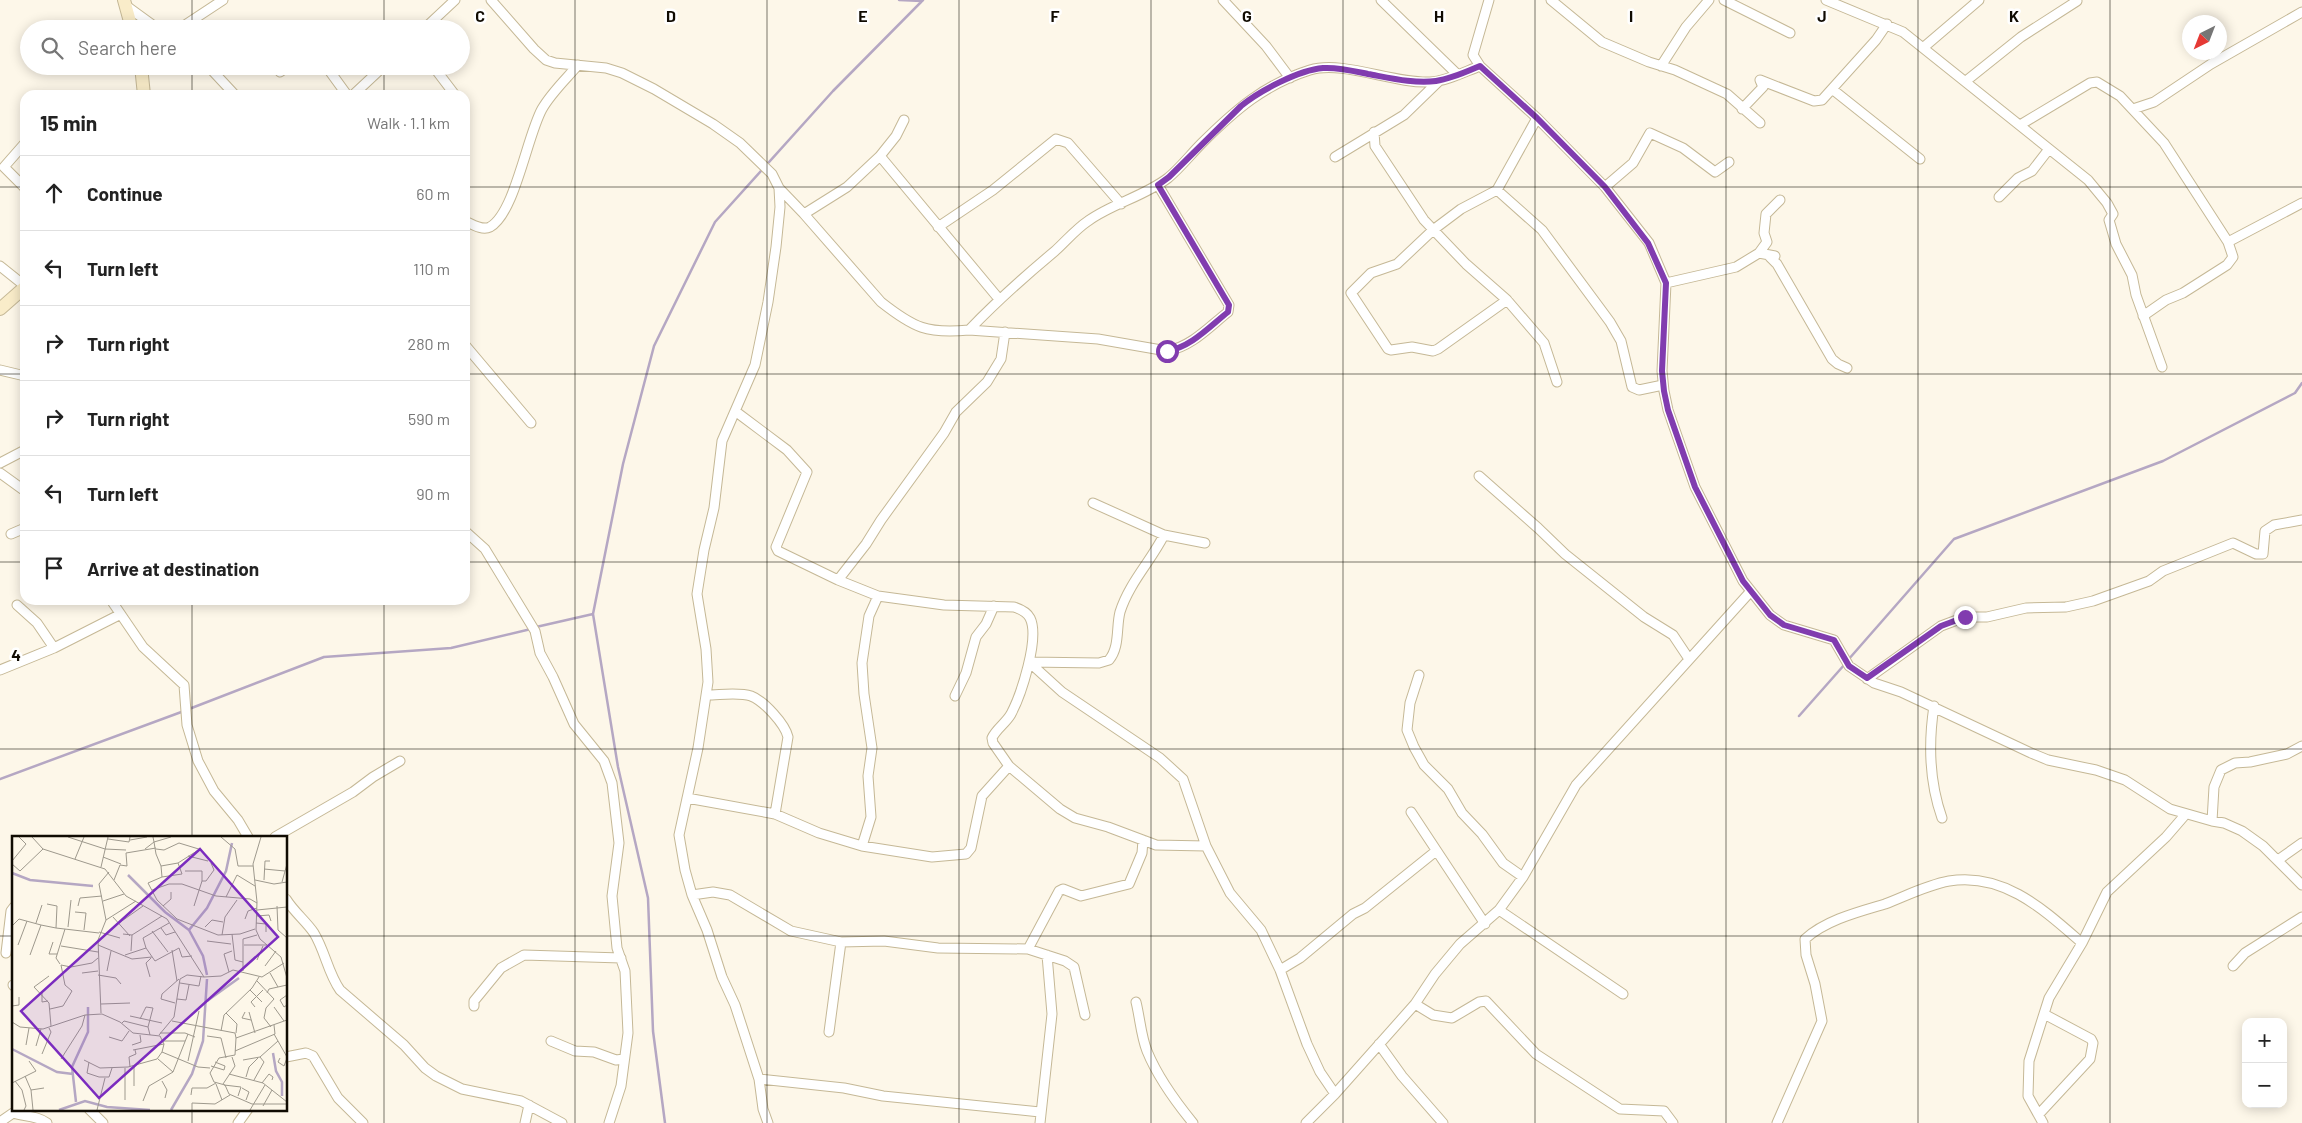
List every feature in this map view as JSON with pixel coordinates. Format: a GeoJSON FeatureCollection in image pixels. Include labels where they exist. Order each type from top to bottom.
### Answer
{"type":"FeatureCollection","features":[{"type":"Feature","properties":{"kind":"main road"},"geometry":{"type":"LineString","coordinates":[[124,3],[129,20]]}},
{"type":"Feature","properties":{"kind":"main road"},"geometry":{"type":"LineString","coordinates":[[142,75],[143,90]]}},
{"type":"Feature","properties":{"kind":"main road"},"geometry":{"type":"LineString","coordinates":[[0,309],[20,291]]}},
{"type":"Feature","properties":{"kind":"street"},"geometry":{"type":"LineString","coordinates":[[193,20],[223,0]]}},
{"type":"Feature","properties":{"kind":"street"},"geometry":{"type":"LineString","coordinates":[[434,20],[455,0]]}},
{"type":"Feature","properties":{"kind":"street"},"geometry":{"type":"LineString","coordinates":[[491,0],[546,60],[622,73],[654,89],[740,143],[769,172],[779,188],[881,302],[894,313],[914,325],[929,331],[969,330],[1098,339],[1167,351],[1175,350],[1194,341],[1228,312],[1229,305],[1158,185]]}},
{"type":"Feature","properties":{"kind":"street"},"geometry":{"type":"LineString","coordinates":[[1223,0],[1266,46],[1290,78]]}},
{"type":"Feature","properties":{"kind":"street"},"geometry":{"type":"LineString","coordinates":[[1380,0],[1458,75]]}},
{"type":"Feature","properties":{"kind":"street"},"geometry":{"type":"LineString","coordinates":[[1489,0],[1473,56],[1480,66],[1537,118],[1605,187],[1648,243],[1666,283],[1663,385],[1668,410],[1695,487],[1743,581],[1770,615],[1784,625],[1834,640],[1849,666],[1867,678],[1934,706],[2048,760],[2096,770],[2124,780],[2170,809],[2212,821],[2224,822],[2242,831],[2278,860],[2302,885]]}},
{"type":"Feature","properties":{"kind":"street"},"geometry":{"type":"LineString","coordinates":[[1550,0],[1602,42],[1726,94],[1760,123]]}},
{"type":"Feature","properties":{"kind":"street"},"geometry":{"type":"LineString","coordinates":[[1661,66],[1686,27],[1709,0]]}},
{"type":"Feature","properties":{"kind":"street"},"geometry":{"type":"LineString","coordinates":[[1724,0],[1790,33]]}},
{"type":"Feature","properties":{"kind":"street"},"geometry":{"type":"LineString","coordinates":[[1826,0],[1845,3],[1903,32],[2088,180],[2107,203],[2112,214],[2109,220],[2116,244],[2132,275],[2143,316],[2162,367]]}},
{"type":"Feature","properties":{"kind":"street"},"geometry":{"type":"LineString","coordinates":[[1924,47],[1979,0]]}},
{"type":"Feature","properties":{"kind":"street"},"geometry":{"type":"LineString","coordinates":[[1966,81],[2021,37],[2077,1]]}},
{"type":"Feature","properties":{"kind":"street"},"geometry":{"type":"LineString","coordinates":[[124,3],[146,20]]}},
{"type":"Feature","properties":{"kind":"street"},"geometry":{"type":"LineString","coordinates":[[2133,109],[2154,102],[2211,64],[2302,12]]}},
{"type":"Feature","properties":{"kind":"street"},"geometry":{"type":"LineString","coordinates":[[1742,109],[1763,87],[1760,80],[1814,101],[1822,100],[1876,40],[1887,24]]}},
{"type":"Feature","properties":{"kind":"street"},"geometry":{"type":"LineString","coordinates":[[470,223],[482,229],[494,224],[506,206],[541,110],[578,65]]}},
{"type":"Feature","properties":{"kind":"street"},"geometry":{"type":"LineString","coordinates":[[969,330],[999,299],[1087,222],[1105,210],[1158,185],[1169,177],[1252,97],[1312,69],[1326,68],[1428,82],[1439,81],[1480,66]]}},
{"type":"Feature","properties":{"kind":"street"},"geometry":{"type":"LineString","coordinates":[[216,75],[230,90]]}},
{"type":"Feature","properties":{"kind":"street"},"geometry":{"type":"LineString","coordinates":[[333,75],[343,90]]}},
{"type":"Feature","properties":{"kind":"street"},"geometry":{"type":"LineString","coordinates":[[358,90],[374,75]]}},
{"type":"Feature","properties":{"kind":"street"},"geometry":{"type":"LineString","coordinates":[[440,75],[451,90]]}},
{"type":"Feature","properties":{"kind":"street"},"geometry":{"type":"LineString","coordinates":[[1335,157],[1404,115],[1439,81]]}},
{"type":"Feature","properties":{"kind":"street"},"geometry":{"type":"LineString","coordinates":[[2020,125],[2090,83],[2097,82],[2120,96],[2171,153],[2228,242],[2232,257],[2227,264],[2143,316]]}},
{"type":"Feature","properties":{"kind":"street"},"geometry":{"type":"LineString","coordinates":[[1832,89],[1920,159]]}},
{"type":"Feature","properties":{"kind":"street"},"geometry":{"type":"LineString","coordinates":[[1507,300],[1438,349],[1433,351],[1412,347],[1395,350],[1388,349],[1351,293],[1371,274],[1397,264],[1433,230],[1462,210],[1497,190],[1537,118]]}},
{"type":"Feature","properties":{"kind":"street"},"geometry":{"type":"LineString","coordinates":[[804,214],[847,187],[880,156],[904,120]]}},
{"type":"Feature","properties":{"kind":"street"},"geometry":{"type":"LineString","coordinates":[[1374,132],[1375,146],[1424,220],[1466,264],[1507,300],[1544,343],[1557,382]]}},
{"type":"Feature","properties":{"kind":"street"},"geometry":{"type":"LineString","coordinates":[[1605,187],[1633,163],[1650,133],[1683,148],[1715,172],[1728,162]]}},
{"type":"Feature","properties":{"kind":"street"},"geometry":{"type":"LineString","coordinates":[[938,227],[993,190],[1056,139],[1068,144],[1121,204]]}},
{"type":"Feature","properties":{"kind":"street"},"geometry":{"type":"LineString","coordinates":[[20,149],[4,167],[20,183]]}},
{"type":"Feature","properties":{"kind":"street"},"geometry":{"type":"LineString","coordinates":[[1999,197],[2018,178],[2032,171],[2049,149]]}},
{"type":"Feature","properties":{"kind":"street"},"geometry":{"type":"LineString","coordinates":[[880,156],[999,299]]}},
{"type":"Feature","properties":{"kind":"street"},"geometry":{"type":"LineString","coordinates":[[768,1123],[763,1109],[759,1079],[735,1005],[722,977],[707,930],[692,895],[685,870],[679,835],[707,694],[708,665],[697,594],[704,550],[714,508],[722,441],[755,364],[768,302],[780,207],[779,188]]}},
{"type":"Feature","properties":{"kind":"street"},"geometry":{"type":"LineString","coordinates":[[1497,190],[1542,230],[1610,322],[1621,341],[1632,387],[1639,390],[1663,385]]}},
{"type":"Feature","properties":{"kind":"street"},"geometry":{"type":"LineString","coordinates":[[1666,283],[1736,267],[1759,253],[1767,242],[1764,233],[1766,214],[1780,200]]}},
{"type":"Feature","properties":{"kind":"street"},"geometry":{"type":"LineString","coordinates":[[2228,242],[2302,203]]}},
{"type":"Feature","properties":{"kind":"street"},"geometry":{"type":"LineString","coordinates":[[1759,253],[1775,256],[1770,257],[1777,264],[1832,359],[1847,368]]}},
{"type":"Feature","properties":{"kind":"street"},"geometry":{"type":"LineString","coordinates":[[0,266],[20,282]]}},
{"type":"Feature","properties":{"kind":"street"},"geometry":{"type":"LineString","coordinates":[[838,580],[866,544],[880,520],[944,433],[956,412],[987,382],[1001,358],[1005,332]]}},
{"type":"Feature","properties":{"kind":"street"},"geometry":{"type":"LineString","coordinates":[[470,351],[531,424]]}},
{"type":"Feature","properties":{"kind":"street"},"geometry":{"type":"LineString","coordinates":[[0,370],[20,375]]}},
{"type":"Feature","properties":{"kind":"street"},"geometry":{"type":"LineString","coordinates":[[735,411],[787,450],[804,465],[807,472],[776,546],[778,551],[838,580],[878,596],[944,605],[1014,607],[1024,611],[1030,617],[1032,626],[1029,662],[1021,693],[1010,716],[992,738],[993,743],[1009,766],[1060,809],[1075,818],[1156,846],[1206,846]]}},
{"type":"Feature","properties":{"kind":"street"},"geometry":{"type":"LineString","coordinates":[[0,462],[20,452]]}},
{"type":"Feature","properties":{"kind":"street"},"geometry":{"type":"LineString","coordinates":[[0,474],[20,488]]}},
{"type":"Feature","properties":{"kind":"street"},"geometry":{"type":"LineString","coordinates":[[1478,476],[1565,554],[1644,617],[1673,635],[1689,659]]}},
{"type":"Feature","properties":{"kind":"street"},"geometry":{"type":"LineString","coordinates":[[1094,503],[1164,535],[1205,543]]}},
{"type":"Feature","properties":{"kind":"street"},"geometry":{"type":"LineString","coordinates":[[1867,678],[1941,626],[1965,617],[1987,617],[2026,608],[2066,607],[2093,601],[2149,581],[2163,571],[2233,543],[2256,554],[2263,554],[2265,531],[2274,525],[2302,520]]}},
{"type":"Feature","properties":{"kind":"street"},"geometry":{"type":"LineString","coordinates":[[11,534],[20,530]]}},
{"type":"Feature","properties":{"kind":"street"},"geometry":{"type":"LineString","coordinates":[[1029,662],[1099,663],[1109,660],[1115,650],[1120,612],[1127,595],[1156,553],[1164,535]]}},
{"type":"Feature","properties":{"kind":"street"},"geometry":{"type":"LineString","coordinates":[[470,536],[485,549],[535,631],[540,653],[574,724],[591,743],[608,769],[614,797],[618,843],[612,896],[617,948],[625,971],[628,1013],[628,1033],[621,1086],[609,1123]]}},
{"type":"Feature","properties":{"kind":"street"},"geometry":{"type":"LineString","coordinates":[[1306,1123],[1335,1094],[1416,1004],[1435,974],[1460,944],[1499,910],[1523,877],[1576,786],[1751,591]]}},
{"type":"Feature","properties":{"kind":"street"},"geometry":{"type":"LineString","coordinates":[[862,846],[872,817],[868,776],[872,748],[864,694],[862,663],[869,616],[878,596]]}},
{"type":"Feature","properties":{"kind":"street"},"geometry":{"type":"LineString","coordinates":[[17,605],[37,622],[54,648]]}},
{"type":"Feature","properties":{"kind":"street"},"geometry":{"type":"LineString","coordinates":[[114,605],[154,660],[184,685],[187,725],[198,761],[214,791],[238,820],[247,836]]}},
{"type":"Feature","properties":{"kind":"street"},"geometry":{"type":"LineString","coordinates":[[955,696],[966,672],[976,637],[986,624],[994,606]]}},
{"type":"Feature","properties":{"kind":"street"},"geometry":{"type":"LineString","coordinates":[[0,670],[54,648],[119,614]]}},
{"type":"Feature","properties":{"kind":"street"},"geometry":{"type":"LineString","coordinates":[[1029,662],[1062,692],[1176,770],[1192,802],[1206,846],[1230,893],[1261,930],[1280,970],[1307,1044],[1320,1072],[1335,1094]]}},
{"type":"Feature","properties":{"kind":"street"},"geometry":{"type":"LineString","coordinates":[[1419,675],[1410,703],[1407,730],[1414,747],[1424,765],[1448,789],[1462,813],[1482,834],[1503,863],[1523,877]]}},
{"type":"Feature","properties":{"kind":"street"},"geometry":{"type":"LineString","coordinates":[[707,694],[750,696],[759,701],[786,729],[788,737],[775,814]]}},
{"type":"Feature","properties":{"kind":"street"},"geometry":{"type":"LineString","coordinates":[[1934,706],[1929,753],[1936,800],[1942,818]]}},
{"type":"Feature","properties":{"kind":"street"},"geometry":{"type":"LineString","coordinates":[[2212,821],[2214,787],[2222,770],[2235,763],[2250,762],[2287,754],[2302,746]]}},
{"type":"Feature","properties":{"kind":"street"},"geometry":{"type":"LineString","coordinates":[[277,836],[353,792],[372,777],[400,761]]}},
{"type":"Feature","properties":{"kind":"street"},"geometry":{"type":"LineString","coordinates":[[687,798],[775,814],[819,833],[862,846],[932,858],[966,854],[971,848],[982,796],[1009,766]]}},
{"type":"Feature","properties":{"kind":"street"},"geometry":{"type":"LineString","coordinates":[[1410,812],[1485,924]]}},
{"type":"Feature","properties":{"kind":"street"},"geometry":{"type":"LineString","coordinates":[[2043,1123],[2028,1096],[2029,1061],[2050,998],[2082,943],[2107,892],[2166,837],[2185,814]]}},
{"type":"Feature","properties":{"kind":"street"},"geometry":{"type":"LineString","coordinates":[[1028,949],[1059,891],[1063,889],[1081,896],[1129,884],[1142,853],[1143,840]]}},
{"type":"Feature","properties":{"kind":"street"},"geometry":{"type":"LineString","coordinates":[[2278,860],[2302,843]]}},
{"type":"Feature","properties":{"kind":"street"},"geometry":{"type":"LineString","coordinates":[[1280,970],[1300,958],[1353,914],[1365,908],[1436,852]]}},
{"type":"Feature","properties":{"kind":"street"},"geometry":{"type":"LineString","coordinates":[[1777,1123],[1822,1021],[1815,984],[1806,955],[1805,939],[1812,933],[1847,916],[1927,887],[1948,881],[1970,879],[1991,882],[2030,900],[2082,943]]}},
{"type":"Feature","properties":{"kind":"street"},"geometry":{"type":"LineString","coordinates":[[692,895],[713,892],[730,895],[791,931],[841,942],[884,941],[938,948],[1028,949],[1048,955],[1065,961],[1074,967],[1085,1015]]}},
{"type":"Feature","properties":{"kind":"street"},"geometry":{"type":"LineString","coordinates":[[288,901],[313,931],[322,947],[334,982],[340,990],[404,1045],[425,1068],[462,1089],[512,1098],[562,1123]]}},
{"type":"Feature","properties":{"kind":"street"},"geometry":{"type":"LineString","coordinates":[[6,953],[12,910]]}},
{"type":"Feature","properties":{"kind":"street"},"geometry":{"type":"LineString","coordinates":[[1499,910],[1623,994]]}},
{"type":"Feature","properties":{"kind":"street"},"geometry":{"type":"LineString","coordinates":[[2232,966],[2245,953],[2302,917]]}},
{"type":"Feature","properties":{"kind":"street"},"geometry":{"type":"LineString","coordinates":[[829,1032],[841,942]]}},
{"type":"Feature","properties":{"kind":"street"},"geometry":{"type":"LineString","coordinates":[[474,1006],[474,1001],[501,968],[524,955],[621,958]]}},
{"type":"Feature","properties":{"kind":"street"},"geometry":{"type":"LineString","coordinates":[[1040,1123],[1052,1014],[1048,955]]}},
{"type":"Feature","properties":{"kind":"street"},"geometry":{"type":"LineString","coordinates":[[1416,1004],[1433,1015],[1452,1018],[1479,1002],[1486,1001],[1536,1054],[1620,1108],[1664,1111],[1673,1123]]}},
{"type":"Feature","properties":{"kind":"street"},"geometry":{"type":"LineString","coordinates":[[1136,1002],[1147,1050],[1158,1074],[1178,1105],[1193,1123]]}},
{"type":"Feature","properties":{"kind":"street"},"geometry":{"type":"LineString","coordinates":[[2039,1114],[2090,1059],[2093,1043],[2090,1039],[2044,1014]]}},
{"type":"Feature","properties":{"kind":"street"},"geometry":{"type":"LineString","coordinates":[[551,1041],[575,1051],[594,1052],[616,1060],[624,1059]]}},
{"type":"Feature","properties":{"kind":"street"},"geometry":{"type":"LineString","coordinates":[[1379,1044],[1402,1076],[1443,1123]]}},
{"type":"Feature","properties":{"kind":"street"},"geometry":{"type":"LineString","coordinates":[[288,1057],[306,1053],[313,1056],[338,1098],[363,1123]]}},
{"type":"Feature","properties":{"kind":"street"},"geometry":{"type":"LineString","coordinates":[[759,1079],[844,1088],[883,1096],[1040,1112]]}},
{"type":"Feature","properties":{"kind":"street"},"geometry":{"type":"LineString","coordinates":[[525,1123],[529,1105]]}},
{"type":"Feature","properties":{"kind":"street"},"geometry":{"type":"LineString","coordinates":[[90,1110],[103,1123]]}},
{"type":"Feature","properties":{"kind":"street"},"geometry":{"type":"LineString","coordinates":[[238,1123],[247,1110]]}},
{"type":"Feature","properties":{"kind":"street"},"geometry":{"type":"LineString","coordinates":[[0,1122],[12,1112],[24,1117],[38,1117],[46,1123]]}},
{"type":"Feature","properties":{"kind":"waterway"},"geometry":{"type":"LineString","coordinates":[[899,0],[922,1]]}},
{"type":"Feature","properties":{"kind":"waterway"},"geometry":{"type":"LineString","coordinates":[[665,1123],[653,1031],[648,898],[618,767],[593,614],[623,464],[654,346],[715,222],[833,91],[923,0]]}},
{"type":"Feature","properties":{"kind":"waterway"},"geometry":{"type":"LineString","coordinates":[[1848,660],[1954,539],[2163,461],[2295,393],[2302,383]]}},
{"type":"Feature","properties":{"kind":"waterway"},"geometry":{"type":"LineString","coordinates":[[536,627],[593,614]]}},
{"type":"Feature","properties":{"kind":"waterway"},"geometry":{"type":"LineString","coordinates":[[189,709],[324,657],[451,648],[531,629]]}},
{"type":"Feature","properties":{"kind":"waterway"},"geometry":{"type":"LineString","coordinates":[[1799,716],[1845,664]]}},
{"type":"Feature","properties":{"kind":"waterway"},"geometry":{"type":"LineString","coordinates":[[0,779],[184,711]]}},
{"type":"Feature","properties":{"kind":"route"},"geometry":{"type":"LineString","coordinates":[[1167,351],[1175,350],[1194,341],[1228,312],[1229,309],[1229,305],[1158,185],[1169,177],[1225,120],[1252,97],[1312,69],[1346,70],[1389,78],[1428,82],[1439,81],[1480,66],[1484,72],[1537,118],[1605,187],[1648,243],[1666,283],[1662,371],[1668,410],[1695,487],[1743,581],[1755,598],[1770,615],[1784,625],[1834,640],[1849,666],[1867,678],[1941,626],[1965,617]]}}]}
